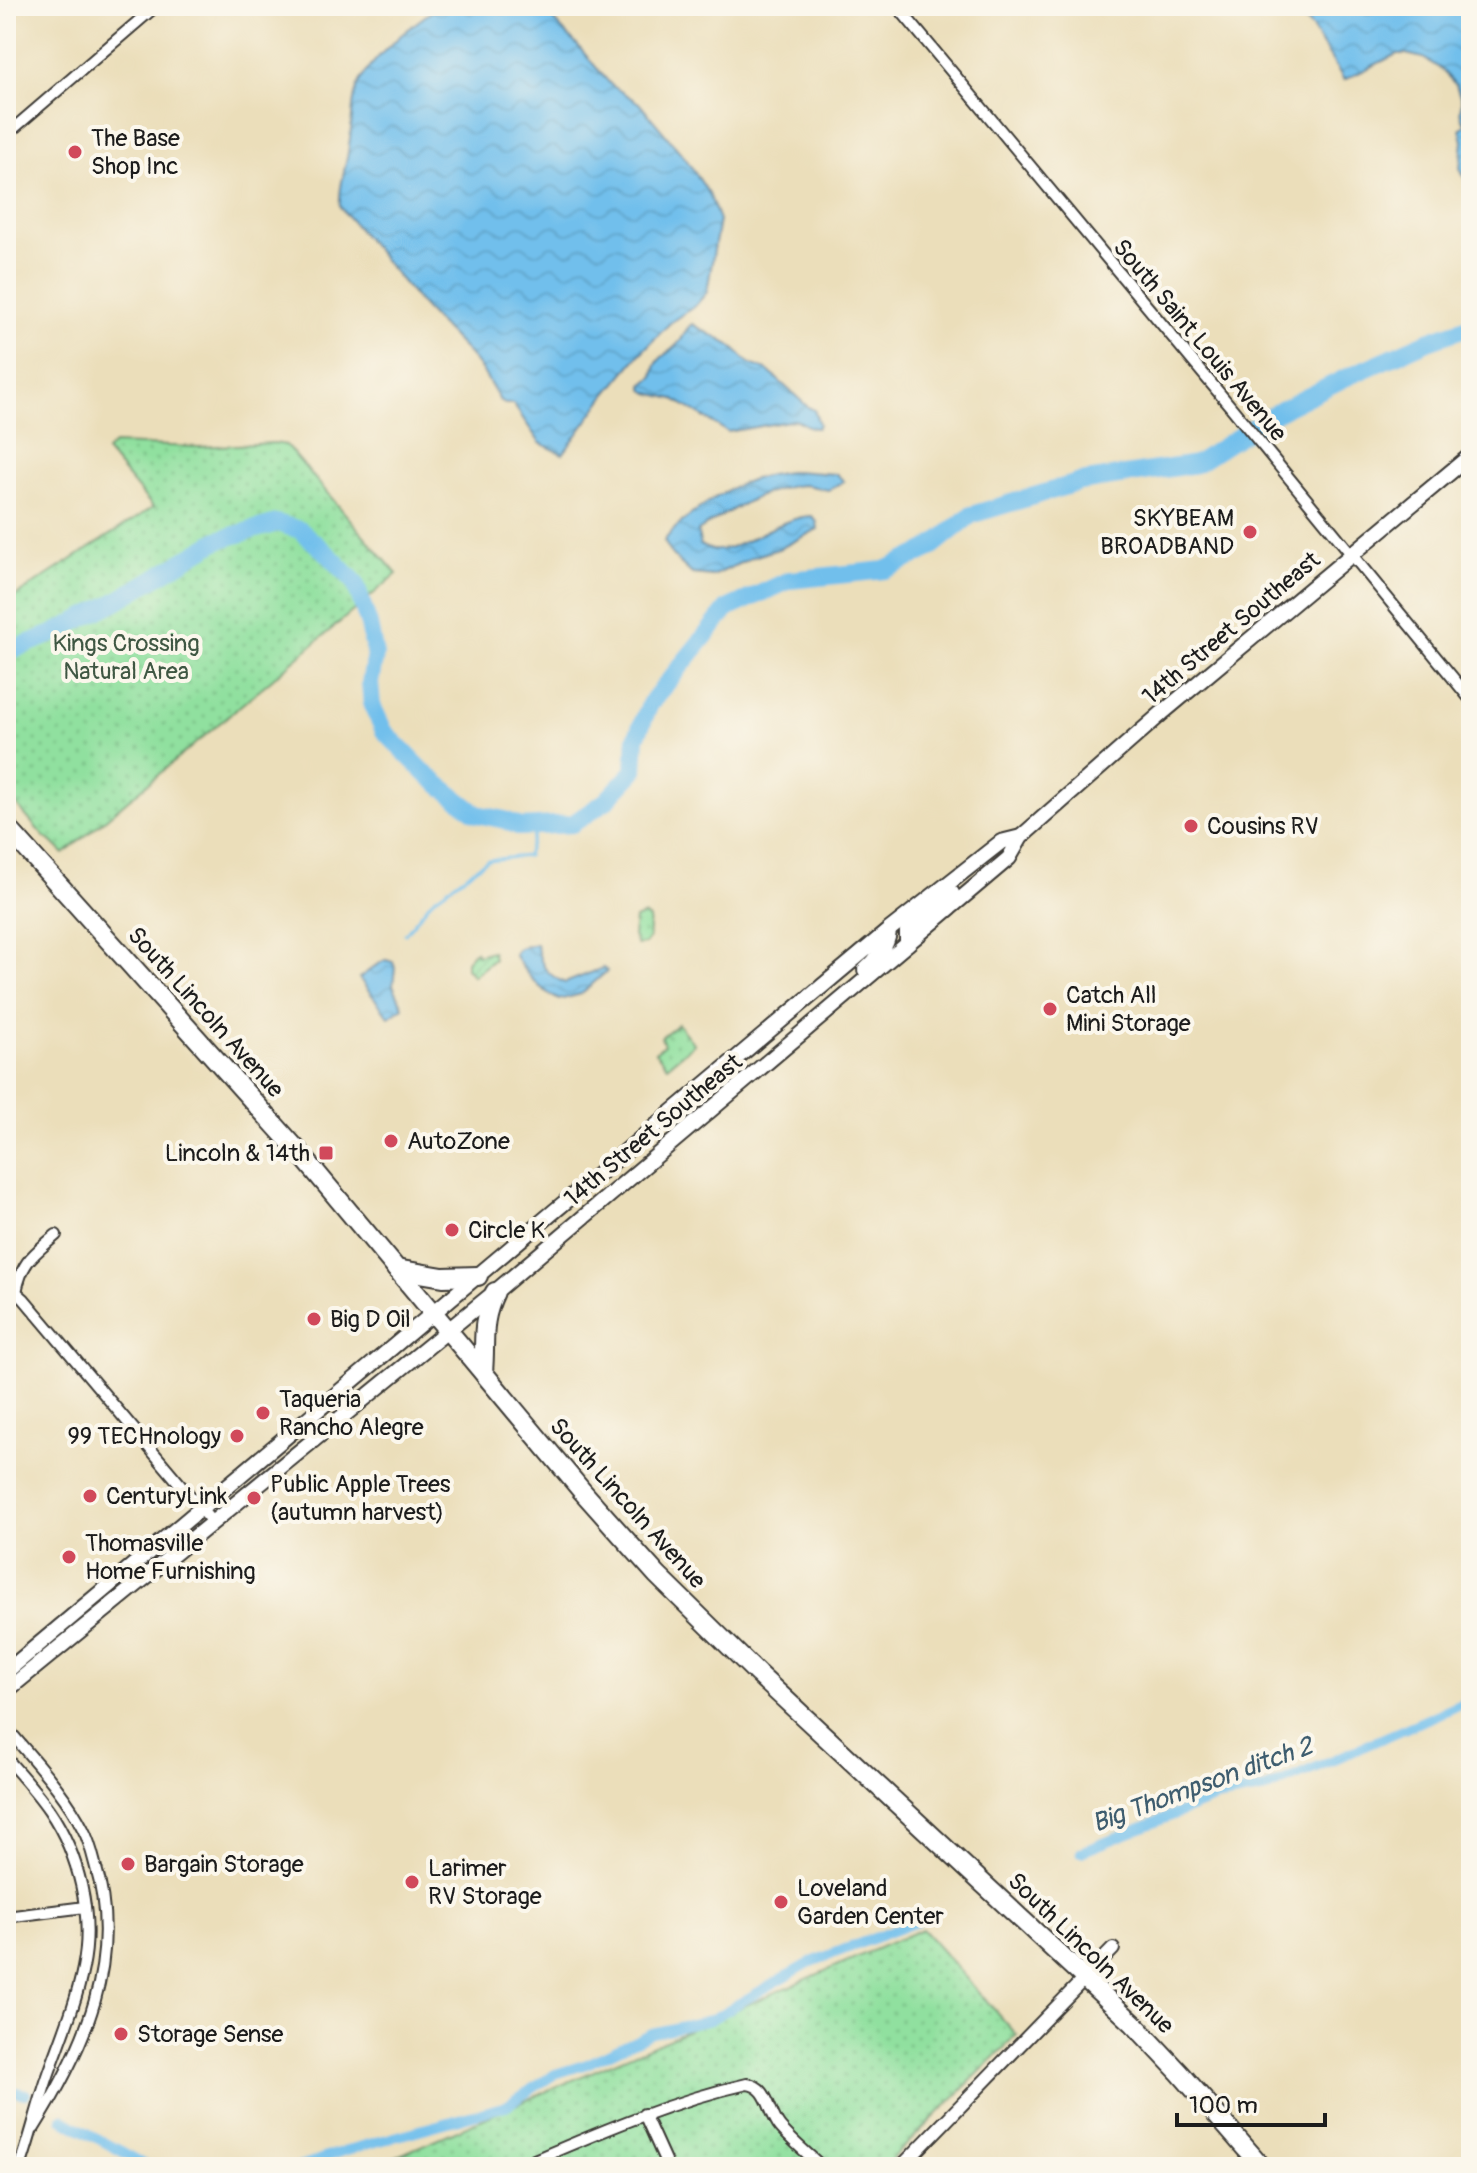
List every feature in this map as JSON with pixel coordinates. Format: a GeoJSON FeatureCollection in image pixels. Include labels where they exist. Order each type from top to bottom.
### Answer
{"type":"FeatureCollection","features":[{"type":"Feature","properties":{"kind":"highway","name":"South Lincoln Avenue"},"geometry":{"type":"LineString","coordinates":[[6,826],[289,1141],[591,1502],[679,1598],[1086,1978],[1180,2073],[1262,2167]]}},
{"type":"Feature","properties":{"kind":"highway"},"geometry":{"type":"LineString","coordinates":[[396,1269],[443,1277],[478,1276]]}},
{"type":"Feature","properties":{"kind":"highway"},"geometry":{"type":"LineString","coordinates":[[483,1372],[483,1328],[495,1292]]}},
{"type":"Feature","properties":{"kind":"main road","name":"14th Street Southeast"},"geometry":{"type":"LineString","coordinates":[[6,1691],[495,1292],[1009,858],[1021,837],[1162,713],[1471,455]]}},
{"type":"Feature","properties":{"kind":"main road","name":"14th Street Southeast"},"geometry":{"type":"LineString","coordinates":[[6,1672],[889,930],[1001,842],[1021,837]]}},
{"type":"Feature","properties":{"kind":"main road"},"geometry":{"type":"LineString","coordinates":[[907,944],[907,931],[956,890],[955,879]]}},
{"type":"Feature","properties":{"kind":"main road"},"geometry":{"type":"LineString","coordinates":[[803,1032],[813,1015],[873,963],[888,939],[889,930]]}},
{"type":"Feature","properties":{"kind":"street"},"geometry":{"type":"LineString","coordinates":[[6,135],[156,6]]}},
{"type":"Feature","properties":{"kind":"street","name":"South Saint Louis Avenue"},"geometry":{"type":"LineString","coordinates":[[897,6],[1471,700]]}},
{"type":"Feature","properties":{"kind":"street"},"geometry":{"type":"LineString","coordinates":[[56,1235],[27,1261],[11,1294],[212,1522]]}},
{"type":"Feature","properties":{"kind":"street"},"geometry":{"type":"LineString","coordinates":[[6,1727],[54,1784],[78,1820],[91,1849],[105,1908],[105,1952],[97,1996],[81,2039],[34,2128]]}},
{"type":"Feature","properties":{"kind":"street"},"geometry":{"type":"LineString","coordinates":[[6,1758],[38,1795],[65,1838],[85,1907],[86,1948],[81,1981],[20,2167]]}},
{"type":"Feature","properties":{"kind":"street"},"geometry":{"type":"LineString","coordinates":[[6,1917],[85,1907]]}},
{"type":"Feature","properties":{"kind":"street"},"geometry":{"type":"LineString","coordinates":[[901,2167],[1113,1949]]}},
{"type":"Feature","properties":{"kind":"street"},"geometry":{"type":"LineString","coordinates":[[518,2167],[644,2114],[747,2084],[753,2084],[762,2091],[779,2126],[822,2167]]}},
{"type":"Feature","properties":{"kind":"street"},"geometry":{"type":"LineString","coordinates":[[644,2114],[668,2167]]}},
{"type":"Feature","properties":{"kind":"green space","name":"Kings Crossing Natural Area"},"geometry":{"type":"Polygon","coordinates":[[[114,444],[199,447],[286,445],[397,574],[64,854],[45,838],[6,793],[6,602],[153,507],[106,451],[114,444]]]}},
{"type":"Feature","properties":{"kind":"green space"},"geometry":{"type":"Polygon","coordinates":[[[644,915],[649,919],[649,938],[645,944],[637,945],[633,936],[635,919],[644,915]]]}},
{"type":"Feature","properties":{"kind":"green space"},"geometry":{"type":"Polygon","coordinates":[[[475,951],[477,955],[492,951],[494,959],[473,976],[466,968],[466,961],[475,951]]]}},
{"type":"Feature","properties":{"kind":"green space"},"geometry":{"type":"Polygon","coordinates":[[[678,1024],[694,1044],[667,1066],[655,1052],[664,1045],[661,1037],[678,1024]]]}},
{"type":"Feature","properties":{"kind":"green space"},"geometry":{"type":"Polygon","coordinates":[[[922,1929],[1017,2035],[884,2167],[372,2167],[922,1929]]]}},
{"type":"Feature","properties":{"kind":"water"},"geometry":{"type":"Polygon","coordinates":[[[440,6],[540,6],[611,85],[639,103],[686,159],[709,194],[719,220],[707,292],[696,305],[670,323],[638,356],[563,454],[540,443],[513,404],[500,401],[469,354],[425,309],[340,207],[354,101],[360,83],[367,70],[390,45],[440,6]]]}},
{"type":"Feature","properties":{"kind":"water"},"geometry":{"type":"Polygon","coordinates":[[[1288,6],[1471,6],[1471,187],[1460,168],[1463,141],[1460,129],[1466,124],[1461,114],[1462,102],[1456,85],[1441,69],[1423,58],[1397,54],[1344,80],[1311,26],[1288,6]]]}},
{"type":"Feature","properties":{"kind":"water"},"geometry":{"type":"Polygon","coordinates":[[[692,324],[730,345],[750,364],[767,370],[814,410],[819,424],[817,428],[794,420],[728,432],[674,399],[643,389],[643,385],[653,377],[660,359],[681,340],[692,324]]]}},
{"type":"Feature","properties":{"kind":"water"},"geometry":{"type":"Polygon","coordinates":[[[794,471],[836,474],[844,481],[828,490],[803,485],[762,495],[698,531],[700,545],[713,550],[735,546],[785,522],[812,516],[818,529],[713,576],[692,574],[673,556],[664,541],[704,505],[751,480],[794,471]]]}},
{"type":"Feature","properties":{"kind":"water"},"geometry":{"type":"Polygon","coordinates":[[[536,944],[545,968],[565,983],[603,968],[607,971],[581,994],[559,1000],[533,980],[514,954],[519,948],[536,944]]]}},
{"type":"Feature","properties":{"kind":"water"},"geometry":{"type":"Polygon","coordinates":[[[386,960],[393,962],[393,985],[403,1007],[389,1017],[359,978],[386,960]]]}},
{"type":"Feature","properties":{"kind":"waterway"},"geometry":{"type":"LineString","coordinates":[[6,652],[50,635],[115,602],[218,540],[277,523],[300,530],[355,582],[375,655],[370,683],[372,705],[384,731],[427,775],[477,814],[520,827],[572,824],[606,801],[634,771],[636,738],[650,704],[727,609],[790,580],[885,570],[929,549],[971,515],[1080,482],[1196,464],[1275,413],[1428,341],[1471,326]]}},
{"type":"Feature","properties":{"kind":"waterway"},"geometry":{"type":"LineString","coordinates":[[405,934],[432,900],[487,860],[527,856],[536,826]]}},
{"type":"Feature","properties":{"kind":"waterway","name":"Big Thompson ditch 2"},"geometry":{"type":"LineString","coordinates":[[1081,1852],[1216,1798],[1266,1789],[1471,1700]]}},
{"type":"Feature","properties":{"kind":"waterway","name":"Big Thompson ditch 2"},"geometry":{"type":"LineString","coordinates":[[299,2167],[344,2151],[506,2106],[555,2074],[587,2064],[652,2033],[710,2020],[809,1963],[916,1922]]}},
{"type":"Feature","properties":{"kind":"waterway","name":"Big Thompson ditch 2"},"geometry":{"type":"LineString","coordinates":[[6,2090],[26,2094]]}},
{"type":"Feature","properties":{"kind":"waterway","name":"Big Thompson ditch 2"},"geometry":{"type":"LineString","coordinates":[[62,2119],[150,2167]]}},
{"type":"Feature","properties":{"kind":"place","name":"The Base Shop Inc"},"geometry":{"type":"Point","coordinates":[75,152]}},
{"type":"Feature","properties":{"kind":"place","name":"SKYBEAM BROADBAND"},"geometry":{"type":"Point","coordinates":[1250,532]}},
{"type":"Feature","properties":{"kind":"place","name":"Cousins RV"},"geometry":{"type":"Point","coordinates":[1191,826]}},
{"type":"Feature","properties":{"kind":"place","name":"Catch All Mini Storage"},"geometry":{"type":"Point","coordinates":[1050,1009]}},
{"type":"Feature","properties":{"kind":"place","name":"AutoZone"},"geometry":{"type":"Point","coordinates":[391,1141]}},
{"type":"Feature","properties":{"kind":"place","name":"Lincoln & 14th"},"geometry":{"type":"Point","coordinates":[326,1153]}},
{"type":"Feature","properties":{"kind":"place","name":"Circle K"},"geometry":{"type":"Point","coordinates":[452,1230]}},
{"type":"Feature","properties":{"kind":"place","name":"Big D Oil"},"geometry":{"type":"Point","coordinates":[314,1319]}},
{"type":"Feature","properties":{"kind":"place","name":"Taqueria Rancho Alegre"},"geometry":{"type":"Point","coordinates":[263,1413]}},
{"type":"Feature","properties":{"kind":"place","name":"99 TECHnology"},"geometry":{"type":"Point","coordinates":[237,1436]}},
{"type":"Feature","properties":{"kind":"place","name":"CenturyLink"},"geometry":{"type":"Point","coordinates":[90,1496]}},
{"type":"Feature","properties":{"kind":"place","name":"Public Apple Trees (autumn harvest)"},"geometry":{"type":"Point","coordinates":[254,1498]}},
{"type":"Feature","properties":{"kind":"place","name":"Thomasville Home Furnishing"},"geometry":{"type":"Point","coordinates":[69,1557]}},
{"type":"Feature","properties":{"kind":"place","name":"Bargain Storage"},"geometry":{"type":"Point","coordinates":[128,1864]}},
{"type":"Feature","properties":{"kind":"place","name":"Larimer RV Storage"},"geometry":{"type":"Point","coordinates":[412,1882]}},
{"type":"Feature","properties":{"kind":"place","name":"Loveland Garden Center"},"geometry":{"type":"Point","coordinates":[781,1902]}},
{"type":"Feature","properties":{"kind":"place","name":"Storage Sense"},"geometry":{"type":"Point","coordinates":[121,2034]}}]}
